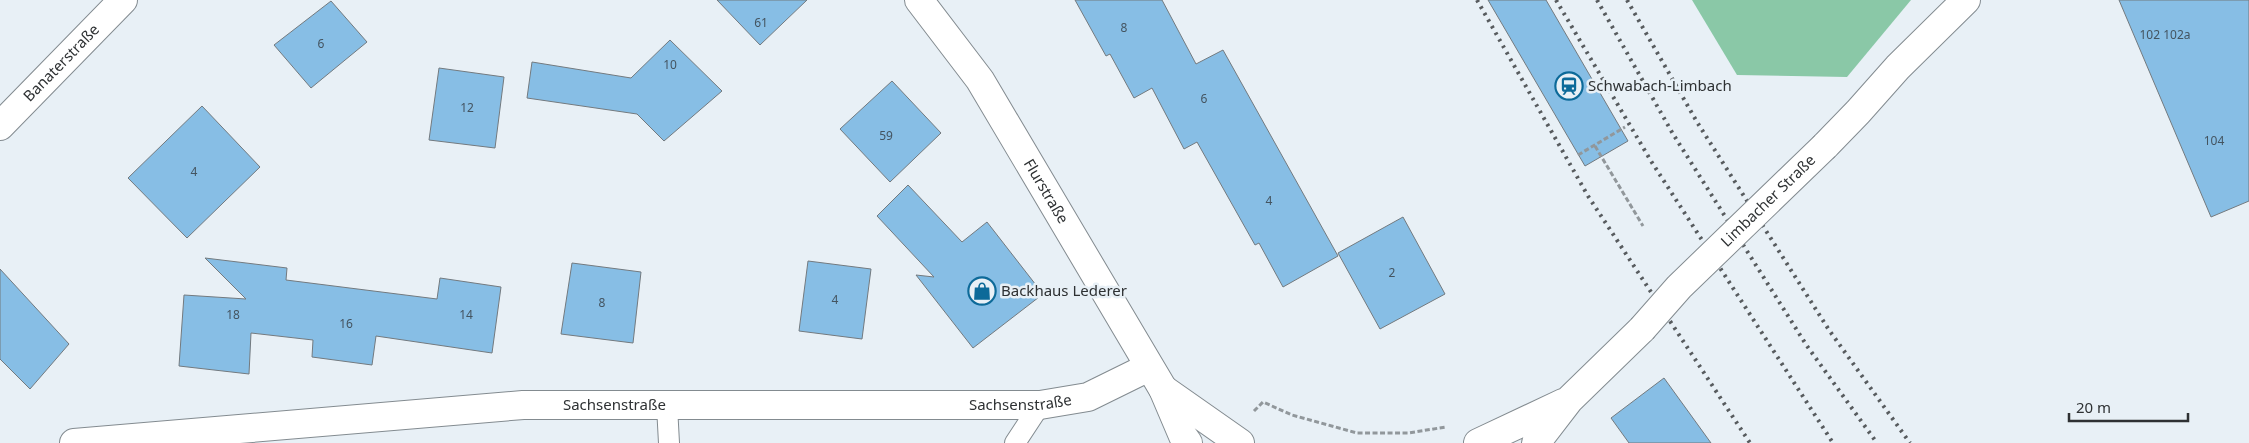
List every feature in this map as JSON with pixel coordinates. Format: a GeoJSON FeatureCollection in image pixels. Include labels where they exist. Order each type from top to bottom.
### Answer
{"type":"FeatureCollection","features":[{"type":"Feature","properties":{"kind":"street","name":"Banaterstraße"},"geometry":{"type":"LineString","coordinates":[[0,126],[123,0]]}},
{"type":"Feature","properties":{"kind":"street","name":"Flurstraße"},"geometry":{"type":"LineString","coordinates":[[918,0],[980,80],[1156,378],[1188,443]]}},
{"type":"Feature","properties":{"kind":"street","name":"Limbacher Straße"},"geometry":{"type":"LineString","coordinates":[[1536,443],[1569,400],[1642,329],[1679,287],[1825,146],[1898,67],[1966,0]]}},
{"type":"Feature","properties":{"kind":"street","name":"Flurstraße"},"geometry":{"type":"LineString","coordinates":[[1156,378],[1234,440]]}},
{"type":"Feature","properties":{"kind":"street","name":"Sachsenstraße"},"geometry":{"type":"LineString","coordinates":[[74,443],[523,405],[1040,405],[1088,398],[1156,378]]}},
{"type":"Feature","properties":{"kind":"street","name":"Limbacher Straße"},"geometry":{"type":"LineString","coordinates":[[1483,441],[1569,400]]}},
{"type":"Feature","properties":{"kind":"lane"},"geometry":{"type":"LineString","coordinates":[[1015,443],[1040,405]]}},
{"type":"Feature","properties":{"kind":"lane"},"geometry":{"type":"LineString","coordinates":[[667,406],[669,443]]}},
{"type":"Feature","properties":{"kind":"path"},"geometry":{"type":"LineString","coordinates":[[1578,155],[1625,127]]}},
{"type":"Feature","properties":{"kind":"path"},"geometry":{"type":"LineString","coordinates":[[1595,146],[1643,226]]}},
{"type":"Feature","properties":{"kind":"path"},"geometry":{"type":"LineString","coordinates":[[1234,440],[1263,402],[1292,415],[1357,433],[1408,433],[1474,423],[1483,441]]}},
{"type":"Feature","properties":{"kind":"green space"},"geometry":{"type":"Polygon","coordinates":[[[1692,0],[1911,0],[1847,77],[1737,75],[1692,0]]]}},
{"type":"Feature","properties":{"kind":"building"},"geometry":{"type":"Polygon","coordinates":[[[717,0],[807,0],[760,45],[717,0]]]}},
{"type":"Feature","properties":{"kind":"building"},"geometry":{"type":"Polygon","coordinates":[[[1075,0],[1162,0],[1196,64],[1223,50],[1338,256],[1283,287],[1259,243],[1255,245],[1197,142],[1184,149],[1152,88],[1134,98],[1110,54],[1106,56],[1075,0]]]}},
{"type":"Feature","properties":{"kind":"building"},"geometry":{"type":"Polygon","coordinates":[[[1488,0],[1546,0],[1628,141],[1585,166],[1488,0]]]}},
{"type":"Feature","properties":{"kind":"building"},"geometry":{"type":"Polygon","coordinates":[[[2119,0],[2249,0],[2249,201],[2211,217],[2119,0]]]}},
{"type":"Feature","properties":{"kind":"building"},"geometry":{"type":"Polygon","coordinates":[[[331,1],[367,42],[311,88],[274,45],[331,1]]]}},
{"type":"Feature","properties":{"kind":"building"},"geometry":{"type":"Polygon","coordinates":[[[670,40],[722,91],[664,141],[637,114],[527,98],[532,62],[631,78],[670,40]]]}},
{"type":"Feature","properties":{"kind":"building"},"geometry":{"type":"Polygon","coordinates":[[[439,68],[504,77],[495,148],[429,140],[439,68]]]}},
{"type":"Feature","properties":{"kind":"building"},"geometry":{"type":"Polygon","coordinates":[[[892,81],[941,133],[890,182],[840,129],[892,81]]]}},
{"type":"Feature","properties":{"kind":"building"},"geometry":{"type":"Polygon","coordinates":[[[202,106],[260,167],[187,238],[128,178],[202,106]]]}},
{"type":"Feature","properties":{"kind":"building"},"geometry":{"type":"Polygon","coordinates":[[[908,185],[962,242],[987,222],[1043,294],[973,348],[916,275],[934,277],[877,216],[908,185]]]}},
{"type":"Feature","properties":{"kind":"building"},"geometry":{"type":"Polygon","coordinates":[[[1403,217],[1445,294],[1380,329],[1338,253],[1403,217]]]}},
{"type":"Feature","properties":{"kind":"building"},"geometry":{"type":"Polygon","coordinates":[[[205,258],[287,268],[286,280],[437,299],[440,278],[501,287],[492,353],[376,336],[372,365],[312,357],[313,340],[251,333],[249,374],[179,366],[184,295],[246,299],[205,258]]]}},
{"type":"Feature","properties":{"kind":"building"},"geometry":{"type":"Polygon","coordinates":[[[808,261],[871,269],[862,339],[799,331],[808,261]]]}},
{"type":"Feature","properties":{"kind":"building"},"geometry":{"type":"Polygon","coordinates":[[[572,263],[641,272],[633,343],[561,334],[572,263]]]}},
{"type":"Feature","properties":{"kind":"building"},"geometry":{"type":"Polygon","coordinates":[[[0,269],[69,344],[30,389],[0,359],[0,269]]]}},
{"type":"Feature","properties":{"kind":"building"},"geometry":{"type":"Polygon","coordinates":[[[1664,378],[1711,443],[1629,443],[1611,418],[1664,378]]]}},
{"type":"Feature","properties":{"kind":"railway"},"geometry":{"type":"LineString","coordinates":[[1477,0],[1588,196],[1750,443]]}},
{"type":"Feature","properties":{"kind":"railway"},"geometry":{"type":"LineString","coordinates":[[1556,0],[1651,161],[1833,443]]}},
{"type":"Feature","properties":{"kind":"railway"},"geometry":{"type":"LineString","coordinates":[[1597,0],[1673,134],[1807,346],[1877,443]]}},
{"type":"Feature","properties":{"kind":"railway"},"geometry":{"type":"LineString","coordinates":[[1627,0],[1697,122],[1829,330],[1910,443]]}},
{"type":"Feature","properties":{"kind":"place","name":"Schwabach-Limbach"},"geometry":{"type":"Point","coordinates":[1569,86]}},
{"type":"Feature","properties":{"kind":"place","name":"Backhaus Lederer"},"geometry":{"type":"Point","coordinates":[982,291]}}]}
